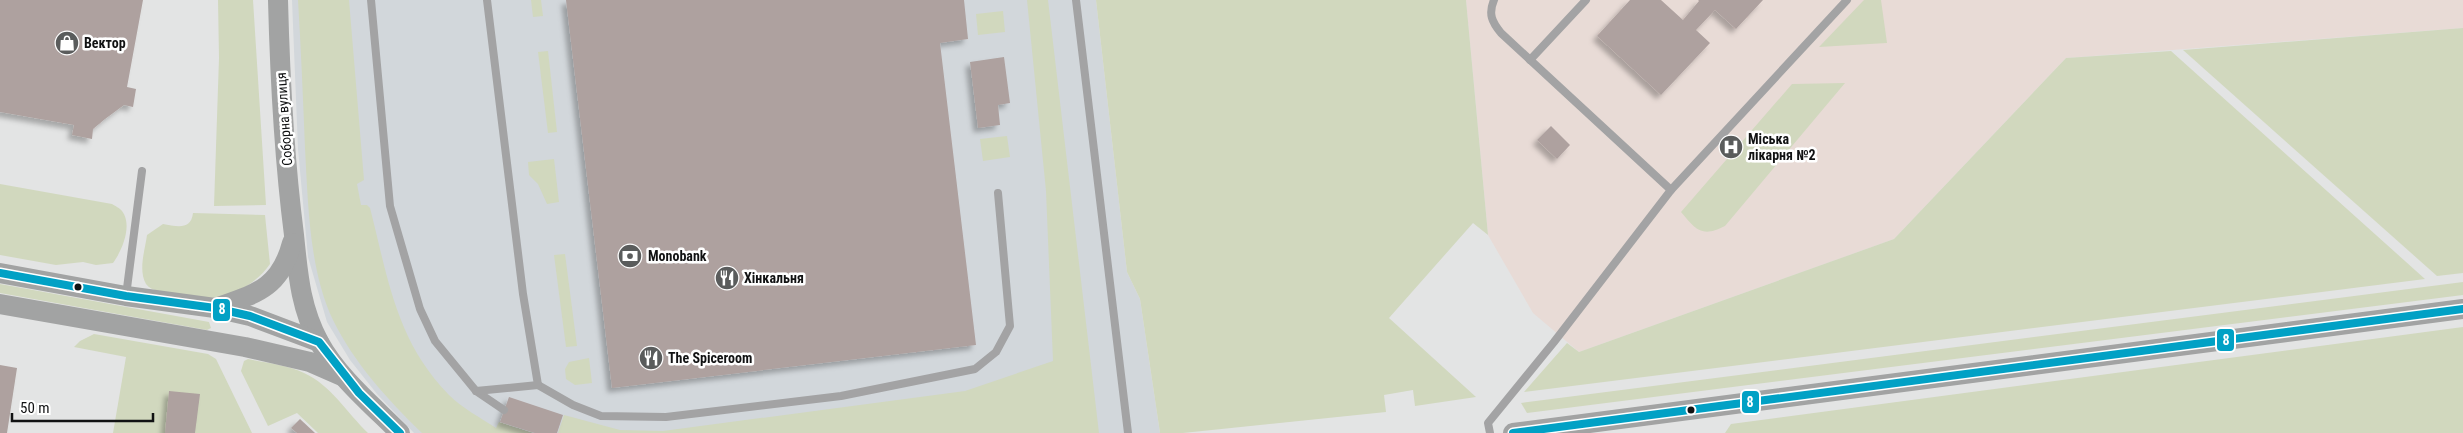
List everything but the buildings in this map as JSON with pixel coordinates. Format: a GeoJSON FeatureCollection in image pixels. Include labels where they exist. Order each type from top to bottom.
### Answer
{"type":"FeatureCollection","features":[{"type":"Feature","properties":{"kind":"street","name":"Соборна вулиця"},"geometry":{"type":"LineString","coordinates":[[278,0],[280,77],[300,294],[319,342],[347,379]]}},
{"type":"Feature","properties":{"kind":"street"},"geometry":{"type":"LineString","coordinates":[[215,308],[269,286],[287,262],[294,238]]}},
{"type":"Feature","properties":{"kind":"street"},"geometry":{"type":"LineString","coordinates":[[0,273],[126,296],[215,308],[250,316],[319,342]]}},
{"type":"Feature","properties":{"kind":"street"},"geometry":{"type":"LineString","coordinates":[[0,304],[245,347],[310,362],[347,379],[400,433]]}},
{"type":"Feature","properties":{"kind":"street"},"geometry":{"type":"LineString","coordinates":[[1513,433],[2463,309]]}},
{"type":"Feature","properties":{"kind":"lane"},"geometry":{"type":"LineString","coordinates":[[371,0],[390,206],[420,309],[435,341],[476,392],[504,410]]}},
{"type":"Feature","properties":{"kind":"lane"},"geometry":{"type":"LineString","coordinates":[[487,0],[522,285],[538,385]]}},
{"type":"Feature","properties":{"kind":"lane"},"geometry":{"type":"LineString","coordinates":[[1076,0],[1128,433]]}},
{"type":"Feature","properties":{"kind":"lane"},"geometry":{"type":"LineString","coordinates":[[1494,0],[1490,10],[1492,22],[1530,60],[1672,190]]}},
{"type":"Feature","properties":{"kind":"lane"},"geometry":{"type":"LineString","coordinates":[[1530,60],[1586,0]]}},
{"type":"Feature","properties":{"kind":"lane"},"geometry":{"type":"LineString","coordinates":[[1490,433],[1488,422],[1559,336],[1672,190],[1844,2]]}},
{"type":"Feature","properties":{"kind":"lane"},"geometry":{"type":"LineString","coordinates":[[126,296],[142,171]]}},
{"type":"Feature","properties":{"kind":"lane"},"geometry":{"type":"LineString","coordinates":[[476,392],[538,385],[572,405],[601,416],[666,418],[841,396],[975,369],[996,352],[1010,326],[998,193]]}},
{"type":"Feature","properties":{"kind":"shaded area"},"geometry":{"type":"Polygon","coordinates":[[[292,0],[1096,0],[1127,272],[1140,299],[1160,433],[414,433],[377,394],[350,360],[327,322],[308,257],[298,149],[292,0]]]}},
{"type":"Feature","properties":{"kind":"shaded area","name":"Міська лікарня №2"},"geometry":{"type":"Polygon","coordinates":[[[1466,0],[2463,0],[2463,28],[2066,58],[1894,239],[1579,352],[1533,313],[1488,235],[1466,0]]]}},
{"type":"Feature","properties":{"kind":"green space"},"geometry":{"type":"Polygon","coordinates":[[[218,0],[253,0],[266,205],[214,206],[219,58],[218,0]]]}},
{"type":"Feature","properties":{"kind":"green space"},"geometry":{"type":"Polygon","coordinates":[[[298,0],[349,0],[364,180],[357,184],[361,205],[367,205],[370,208],[389,284],[405,331],[431,374],[454,400],[496,428],[499,422],[533,433],[422,433],[361,366],[341,336],[325,300],[319,280],[311,236],[307,191],[298,0]]]}},
{"type":"Feature","properties":{"kind":"green space"},"geometry":{"type":"Polygon","coordinates":[[[531,0],[541,0],[543,16],[533,17],[531,0]]]}},
{"type":"Feature","properties":{"kind":"green space"},"geometry":{"type":"Polygon","coordinates":[[[1027,0],[1048,0],[1099,433],[558,433],[564,415],[620,430],[663,431],[965,391],[1053,361],[1046,191],[1027,0]]]}},
{"type":"Feature","properties":{"kind":"green space"},"geometry":{"type":"Polygon","coordinates":[[[1096,0],[1466,0],[1488,235],[1473,223],[1389,318],[1476,397],[1415,406],[1413,390],[1384,395],[1386,412],[1183,433],[1160,433],[1140,299],[1127,272],[1096,0]]]}},
{"type":"Feature","properties":{"kind":"green space"},"geometry":{"type":"Polygon","coordinates":[[[1864,0],[1881,0],[1887,43],[1819,47],[1864,0]]]}},
{"type":"Feature","properties":{"kind":"green space"},"geometry":{"type":"Polygon","coordinates":[[[1003,11],[1005,32],[978,35],[976,14],[1003,11]]]}},
{"type":"Feature","properties":{"kind":"green space"},"geometry":{"type":"Polygon","coordinates":[[[2463,28],[2463,273],[2437,276],[2183,50],[2463,28]]]}},
{"type":"Feature","properties":{"kind":"green space"},"geometry":{"type":"Polygon","coordinates":[[[548,51],[557,132],[548,133],[538,52],[548,51]]]}},
{"type":"Feature","properties":{"kind":"green space"},"geometry":{"type":"Polygon","coordinates":[[[2171,51],[2425,279],[1524,392],[1567,343],[1579,352],[1894,239],[2066,58],[2171,51]]]}},
{"type":"Feature","properties":{"kind":"green space"},"geometry":{"type":"Polygon","coordinates":[[[1845,83],[1725,226],[1717,230],[1705,232],[1695,228],[1681,212],[1792,84],[1845,83]]]}},
{"type":"Feature","properties":{"kind":"green space"},"geometry":{"type":"Polygon","coordinates":[[[1007,136],[1010,157],[983,161],[980,139],[1007,136]]]}},
{"type":"Feature","properties":{"kind":"green space"},"geometry":{"type":"Polygon","coordinates":[[[554,159],[559,202],[547,204],[538,184],[529,175],[528,162],[554,159]]]}},
{"type":"Feature","properties":{"kind":"green space"},"geometry":{"type":"Polygon","coordinates":[[[0,184],[112,204],[119,208],[125,217],[126,230],[123,245],[113,263],[96,265],[83,262],[56,265],[0,255],[0,184]]]}},
{"type":"Feature","properties":{"kind":"green space"},"geometry":{"type":"Polygon","coordinates":[[[193,213],[265,215],[270,264],[265,271],[243,288],[217,297],[195,297],[159,291],[149,287],[142,273],[147,235],[163,224],[186,225],[192,219],[193,213]]]}},
{"type":"Feature","properties":{"kind":"green space"},"geometry":{"type":"Polygon","coordinates":[[[565,254],[577,346],[566,347],[554,255],[565,254]]]}},
{"type":"Feature","properties":{"kind":"green space"},"geometry":{"type":"Polygon","coordinates":[[[2463,282],[2463,295],[1527,413],[1521,403],[2463,282]]]}},
{"type":"Feature","properties":{"kind":"green space"},"geometry":{"type":"Polygon","coordinates":[[[0,284],[209,322],[211,328],[207,330],[0,293],[0,284]]]}},
{"type":"Feature","properties":{"kind":"green space"},"geometry":{"type":"Polygon","coordinates":[[[2463,327],[2463,433],[1725,433],[1731,424],[2463,327]]]}},
{"type":"Feature","properties":{"kind":"green space"},"geometry":{"type":"Polygon","coordinates":[[[94,334],[208,354],[216,359],[252,433],[113,433],[126,357],[74,347],[80,341],[94,334]]]}},
{"type":"Feature","properties":{"kind":"green space"},"geometry":{"type":"Polygon","coordinates":[[[589,358],[592,383],[575,385],[566,379],[565,369],[569,362],[589,358]]]}},
{"type":"Feature","properties":{"kind":"green space"},"geometry":{"type":"Polygon","coordinates":[[[248,359],[291,368],[314,378],[331,392],[368,433],[318,433],[297,413],[268,426],[241,371],[244,361],[248,359]]]}},
{"type":"Feature","properties":{"kind":"transit line","name":"8"},"geometry":{"type":"LineString","coordinates":[[0,273],[126,296],[215,308],[250,316],[319,342],[359,393],[400,433]]}},
{"type":"Feature","properties":{"kind":"transit line","name":"8"},"geometry":{"type":"LineString","coordinates":[[1513,433],[2463,309]]}},
{"type":"Feature","properties":{"kind":"place","name":"Вектор"},"geometry":{"type":"Point","coordinates":[67,43]}},
{"type":"Feature","properties":{"kind":"place","name":"Міська лікарня №2"},"geometry":{"type":"Point","coordinates":[1731,147]}},
{"type":"Feature","properties":{"kind":"place","name":"Monobank"},"geometry":{"type":"Point","coordinates":[630,256]}},
{"type":"Feature","properties":{"kind":"place","name":"Хінкальня"},"geometry":{"type":"Point","coordinates":[727,278]}},
{"type":"Feature","properties":{"kind":"place","name":"The Spiceroom"},"geometry":{"type":"Point","coordinates":[651,358]}}]}
